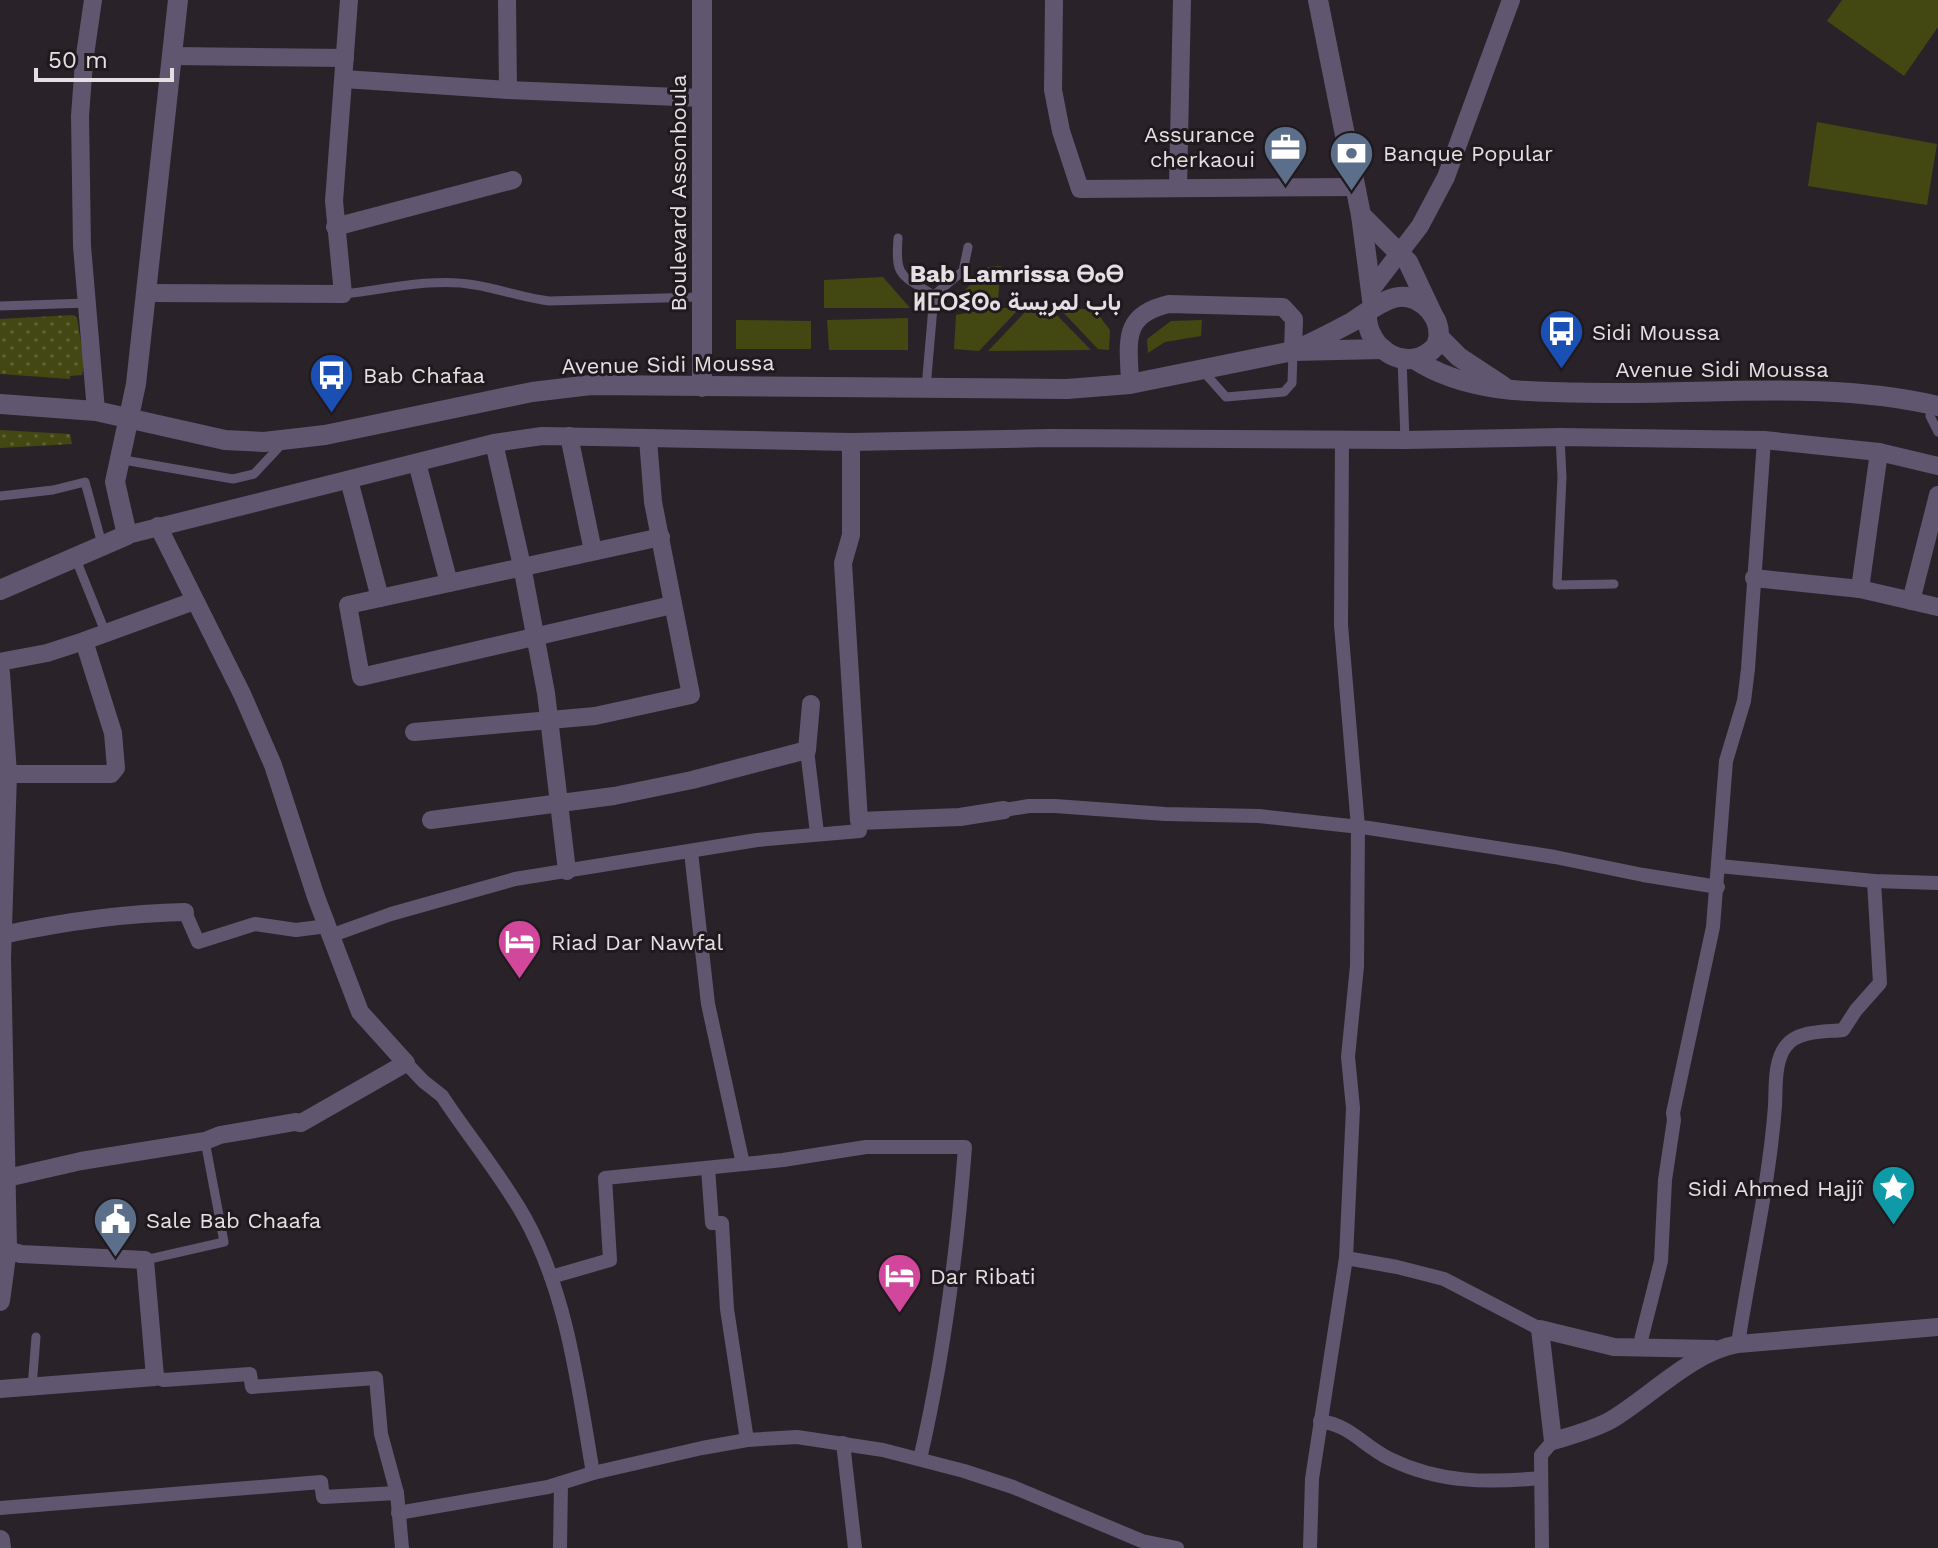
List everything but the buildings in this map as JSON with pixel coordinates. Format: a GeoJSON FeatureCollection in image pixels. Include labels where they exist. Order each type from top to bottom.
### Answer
{"type":"FeatureCollection","features":[{"type":"Feature","properties":{"kind":"street"},"geometry":{"type":"LineString","coordinates":[[93,0],[80,116],[82,246],[96,411]]}},
{"type":"Feature","properties":{"kind":"street"},"geometry":{"type":"LineString","coordinates":[[127,535],[116,494],[118,459],[136,384],[177,0]]}},
{"type":"Feature","properties":{"kind":"street"},"geometry":{"type":"LineString","coordinates":[[146,293],[343,294],[334,201],[349,0]]}},
{"type":"Feature","properties":{"kind":"street"},"geometry":{"type":"LineString","coordinates":[[507,0],[508,90]]}},
{"type":"Feature","properties":{"kind":"street","name":"Boulevard Assonboula"},"geometry":{"type":"LineString","coordinates":[[702,0],[702,387]]}},
{"type":"Feature","properties":{"kind":"street"},"geometry":{"type":"LineString","coordinates":[[1054,0],[1053,90],[1061,131],[1080,189],[1356,187]]}},
{"type":"Feature","properties":{"kind":"street"},"geometry":{"type":"LineString","coordinates":[[1178,186],[1182,0]]}},
{"type":"Feature","properties":{"kind":"street"},"geometry":{"type":"LineString","coordinates":[[1318,0],[1361,215],[1370,303],[1369,334],[1383,349],[1408,359],[1430,353],[1440,338]]}},
{"type":"Feature","properties":{"kind":"street"},"geometry":{"type":"LineString","coordinates":[[1370,303],[1420,226],[1446,177],[1511,0]]}},
{"type":"Feature","properties":{"kind":"street"},"geometry":{"type":"LineString","coordinates":[[173,56],[345,58]]}},
{"type":"Feature","properties":{"kind":"street"},"geometry":{"type":"LineString","coordinates":[[344,79],[702,98]]}},
{"type":"Feature","properties":{"kind":"street"},"geometry":{"type":"LineString","coordinates":[[335,227],[513,180]]}},
{"type":"Feature","properties":{"kind":"street"},"geometry":{"type":"LineString","coordinates":[[1361,215],[1401,253],[1420,282],[1440,338],[1482,374],[1506,388]]}},
{"type":"Feature","properties":{"kind":"street"},"geometry":{"type":"LineString","coordinates":[[1370,303],[1405,297],[1426,307],[1433,315]]}},
{"type":"Feature","properties":{"kind":"street","name":"Avenue Sidi Moussa"},"geometry":{"type":"LineString","coordinates":[[1293,351],[1370,303]]}},
{"type":"Feature","properties":{"kind":"street"},"geometry":{"type":"LineString","coordinates":[[1130,384],[1129,334],[1133,323],[1153,308],[1169,304],[1283,307],[1294,319],[1293,351]]}},
{"type":"Feature","properties":{"kind":"street","name":"Avenue Sidi Moussa"},"geometry":{"type":"LineString","coordinates":[[0,404],[96,411],[225,440],[284,441],[532,392],[591,385],[1067,389],[1130,384],[1293,351],[1383,349]]}},
{"type":"Feature","properties":{"kind":"street","name":"Avenue Sidi Moussa"},"geometry":{"type":"LineString","coordinates":[[1408,359],[1448,379],[1506,388],[1591,393],[1799,391],[1879,395],[1934,405]]}},
{"type":"Feature","properties":{"kind":"street"},"geometry":{"type":"LineString","coordinates":[[0,590],[102,544],[158,526],[494,443],[542,436],[851,442],[1050,438],[1405,440],[1560,437],[1764,440],[1879,452],[1938,466]]}},
{"type":"Feature","properties":{"kind":"street"},"geometry":{"type":"LineString","coordinates":[[569,436],[593,551]]}},
{"type":"Feature","properties":{"kind":"street"},"geometry":{"type":"LineString","coordinates":[[414,732],[608,714],[691,695],[653,502],[648,439]]}},
{"type":"Feature","properties":{"kind":"street"},"geometry":{"type":"LineString","coordinates":[[1310,1548],[1312,1479],[1346,1258],[1353,1108],[1348,1057],[1357,966],[1358,827],[1341,625],[1342,439]]}},
{"type":"Feature","properties":{"kind":"street"},"geometry":{"type":"LineString","coordinates":[[1639,1348],[1661,1261],[1665,1180],[1673,1113],[1713,927],[1726,761],[1744,701],[1748,669],[1764,440]]}},
{"type":"Feature","properties":{"kind":"street"},"geometry":{"type":"LineString","coordinates":[[2,935],[91,919],[185,912],[198,942],[255,924],[328,931],[515,879],[757,840],[860,831],[843,563],[851,535],[851,442]]}},
{"type":"Feature","properties":{"kind":"street"},"geometry":{"type":"LineString","coordinates":[[494,443],[535,638],[549,721],[567,871]]}},
{"type":"Feature","properties":{"kind":"street"},"geometry":{"type":"LineString","coordinates":[[1860,589],[1879,452]]}},
{"type":"Feature","properties":{"kind":"street"},"geometry":{"type":"LineString","coordinates":[[417,463],[449,583]]}},
{"type":"Feature","properties":{"kind":"street"},"geometry":{"type":"LineString","coordinates":[[349,480],[380,598]]}},
{"type":"Feature","properties":{"kind":"street"},"geometry":{"type":"LineString","coordinates":[[1911,601],[1938,495]]}},
{"type":"Feature","properties":{"kind":"street"},"geometry":{"type":"LineString","coordinates":[[158,526],[242,694],[273,765],[328,931],[360,1012],[423,1081],[442,1096],[526,1219],[551,1277],[572,1351],[593,1473]]}},
{"type":"Feature","properties":{"kind":"street"},"geometry":{"type":"LineString","coordinates":[[661,537],[348,605],[361,677],[672,605]]}},
{"type":"Feature","properties":{"kind":"street"},"geometry":{"type":"LineString","coordinates":[[1754,578],[1860,589],[1938,607]]}},
{"type":"Feature","properties":{"kind":"street"},"geometry":{"type":"LineString","coordinates":[[0,662],[47,653],[194,601]]}},
{"type":"Feature","properties":{"kind":"street"},"geometry":{"type":"LineString","coordinates":[[5,781],[111,774],[116,768],[113,733],[84,641]]}},
{"type":"Feature","properties":{"kind":"street"},"geometry":{"type":"LineString","coordinates":[[0,673],[5,781],[1,958],[7,1178],[0,1301]]}},
{"type":"Feature","properties":{"kind":"street"},"geometry":{"type":"LineString","coordinates":[[811,704],[807,750],[817,833]]}},
{"type":"Feature","properties":{"kind":"street"},"geometry":{"type":"LineString","coordinates":[[431,820],[614,796],[692,780],[807,750]]}},
{"type":"Feature","properties":{"kind":"street"},"geometry":{"type":"LineString","coordinates":[[859,821],[960,817],[1029,806],[1259,816],[1358,827],[1555,857],[1718,887]]}},
{"type":"Feature","properties":{"kind":"street"},"geometry":{"type":"LineString","coordinates":[[691,852],[708,1004],[743,1164]]}},
{"type":"Feature","properties":{"kind":"street"},"geometry":{"type":"LineString","coordinates":[[1719,866],[1874,881],[1938,883]]}},
{"type":"Feature","properties":{"kind":"street"},"geometry":{"type":"LineString","coordinates":[[1738,1344],[1765,1197],[1778,1063],[1791,1039],[1843,1030],[1880,983],[1874,881]]}},
{"type":"Feature","properties":{"kind":"street"},"geometry":{"type":"LineString","coordinates":[[7,1178],[81,1161],[301,1123],[406,1063]]}},
{"type":"Feature","properties":{"kind":"street"},"geometry":{"type":"LineString","coordinates":[[551,1277],[610,1260],[605,1178],[866,1147],[965,1147],[958,1246],[947,1323],[936,1391],[920,1459]]}},
{"type":"Feature","properties":{"kind":"street"},"geometry":{"type":"LineString","coordinates":[[708,1168],[712,1223],[722,1223],[727,1309],[747,1440]]}},
{"type":"Feature","properties":{"kind":"street"},"geometry":{"type":"LineString","coordinates":[[3,1249],[21,1254],[145,1260],[155,1377]]}},
{"type":"Feature","properties":{"kind":"street"},"geometry":{"type":"LineString","coordinates":[[1346,1258],[1444,1279],[1540,1329],[1614,1347],[1714,1349],[1738,1344],[1938,1327]]}},
{"type":"Feature","properties":{"kind":"street"},"geometry":{"type":"LineString","coordinates":[[1540,1329],[1553,1441]]}},
{"type":"Feature","properties":{"kind":"street"},"geometry":{"type":"LineString","coordinates":[[1542,1548],[1541,1455],[1553,1441],[1579,1434],[1610,1420],[1714,1349]]}},
{"type":"Feature","properties":{"kind":"street"},"geometry":{"type":"LineString","coordinates":[[0,1389],[155,1377],[164,1380],[250,1374],[252,1387],[376,1378],[381,1434],[397,1493],[402,1548]]}},
{"type":"Feature","properties":{"kind":"street"},"geometry":{"type":"LineString","coordinates":[[1320,1421],[1338,1424],[1369,1448],[1392,1460],[1456,1480],[1490,1483],[1541,1478]]}},
{"type":"Feature","properties":{"kind":"street"},"geometry":{"type":"LineString","coordinates":[[398,1513],[561,1483],[593,1473],[747,1440],[797,1437],[920,1459],[1013,1487],[1148,1545],[1177,1548]]}},
{"type":"Feature","properties":{"kind":"street"},"geometry":{"type":"LineString","coordinates":[[843,1443],[855,1548]]}},
{"type":"Feature","properties":{"kind":"street"},"geometry":{"type":"LineString","coordinates":[[0,1508],[321,1482],[323,1497],[397,1493]]}},
{"type":"Feature","properties":{"kind":"street"},"geometry":{"type":"LineString","coordinates":[[560,1548],[561,1483]]}},
{"type":"Feature","properties":{"kind":"street"},"geometry":{"type":"LineString","coordinates":[[0,1540],[1,1548]]}},
{"type":"Feature","properties":{"kind":"lane"},"geometry":{"type":"LineString","coordinates":[[898,238],[898,270],[934,295]]}},
{"type":"Feature","properties":{"kind":"lane"},"geometry":{"type":"LineString","coordinates":[[926,388],[934,295],[963,271],[968,247]]}},
{"type":"Feature","properties":{"kind":"lane"},"geometry":{"type":"LineString","coordinates":[[343,294],[434,284],[473,284],[549,301],[702,297]]}},
{"type":"Feature","properties":{"kind":"lane"},"geometry":{"type":"LineString","coordinates":[[0,306],[87,303]]}},
{"type":"Feature","properties":{"kind":"lane"},"geometry":{"type":"LineString","coordinates":[[1202,370],[1226,397],[1284,392],[1292,383],[1293,351]]}},
{"type":"Feature","properties":{"kind":"lane"},"geometry":{"type":"LineString","coordinates":[[1405,440],[1408,359]]}},
{"type":"Feature","properties":{"kind":"lane"},"geometry":{"type":"LineString","coordinates":[[1934,405],[1930,416],[1938,432]]}},
{"type":"Feature","properties":{"kind":"lane"},"geometry":{"type":"LineString","coordinates":[[1560,437],[1562,477],[1557,585],[1614,584]]}},
{"type":"Feature","properties":{"kind":"lane"},"geometry":{"type":"LineString","coordinates":[[118,459],[233,479],[254,474],[284,441]]}},
{"type":"Feature","properties":{"kind":"lane"},"geometry":{"type":"LineString","coordinates":[[0,496],[53,490],[85,482],[102,544]]}},
{"type":"Feature","properties":{"kind":"lane"},"geometry":{"type":"LineString","coordinates":[[75,557],[106,634]]}},
{"type":"Feature","properties":{"kind":"lane"},"geometry":{"type":"LineString","coordinates":[[145,1260],[224,1242],[205,1141]]}},
{"type":"Feature","properties":{"kind":"lane"},"geometry":{"type":"LineString","coordinates":[[32,1387],[36,1337]]}},
{"type":"Feature","properties":{"kind":"green space"},"geometry":{"type":"Polygon","coordinates":[[[1842,0],[1938,0],[1938,27],[1904,76],[1827,21],[1842,0]]]}},
{"type":"Feature","properties":{"kind":"green space"},"geometry":{"type":"Polygon","coordinates":[[[1817,122],[1937,144],[1927,205],[1808,186],[1817,122]]]}},
{"type":"Feature","properties":{"kind":"green space"},"geometry":{"type":"Polygon","coordinates":[[[1001,266],[998,299],[958,306],[957,298],[988,267],[1001,266]]]}},
{"type":"Feature","properties":{"kind":"green space"},"geometry":{"type":"Polygon","coordinates":[[[883,277],[910,308],[824,308],[824,280],[883,277]]]}},
{"type":"Feature","properties":{"kind":"green space"},"geometry":{"type":"Polygon","coordinates":[[[992,308],[1020,308],[979,351],[954,349],[956,315],[992,308]]]}},
{"type":"Feature","properties":{"kind":"green space"},"geometry":{"type":"Polygon","coordinates":[[[1028,309],[1051,309],[1091,350],[988,351],[1028,309]]]}},
{"type":"Feature","properties":{"kind":"green space"},"geometry":{"type":"Polygon","coordinates":[[[1060,309],[1094,309],[1110,330],[1109,350],[1098,349],[1060,309]]]}},
{"type":"Feature","properties":{"kind":"green space"},"geometry":{"type":"Polygon","coordinates":[[[73,315],[77,318],[84,361],[82,375],[70,376],[70,379],[0,374],[0,319],[73,315]]]}},
{"type":"Feature","properties":{"kind":"green space"},"geometry":{"type":"Polygon","coordinates":[[[908,318],[908,350],[829,350],[827,320],[908,318]]]}},
{"type":"Feature","properties":{"kind":"green space"},"geometry":{"type":"Polygon","coordinates":[[[736,320],[811,321],[811,349],[736,349],[736,320]]]}},
{"type":"Feature","properties":{"kind":"green space"},"geometry":{"type":"Polygon","coordinates":[[[1202,320],[1201,336],[1165,342],[1148,353],[1147,339],[1171,321],[1202,320]]]}},
{"type":"Feature","properties":{"kind":"green space"},"geometry":{"type":"Polygon","coordinates":[[[0,430],[70,434],[72,444],[0,448],[0,430]]]}},
{"type":"Feature","properties":{"kind":"place","name":"Assurance cherkaoui"},"geometry":{"type":"Point","coordinates":[1286,186]}},
{"type":"Feature","properties":{"kind":"place","name":"Banque Popular"},"geometry":{"type":"Point","coordinates":[1352,192]}},
{"type":"Feature","properties":{"kind":"place","name":"Sidi Moussa"},"geometry":{"type":"Point","coordinates":[1561,371]}},
{"type":"Feature","properties":{"kind":"place","name":"Bab Chafaa"},"geometry":{"type":"Point","coordinates":[332,414]}},
{"type":"Feature","properties":{"kind":"place","name":"Riad Dar Nawfal"},"geometry":{"type":"Point","coordinates":[520,981]}},
{"type":"Feature","properties":{"kind":"place","name":"Sidi Ahmed Hajjî"},"geometry":{"type":"Point","coordinates":[1894,1227]}},
{"type":"Feature","properties":{"kind":"place","name":"Sale Bab Chaafa"},"geometry":{"type":"Point","coordinates":[115,1259]}},
{"type":"Feature","properties":{"kind":"place","name":"Dar Ribati"},"geometry":{"type":"Point","coordinates":[899,1315]}},
{"type":"Feature","properties":{"kind":"district","name":"Bab Lamrissa ⴱⴰⴱ ⵍⵎⵔⵉⵙⴰ باب لمريسة"},"geometry":{"type":"Point","coordinates":[1017,288]}}]}
